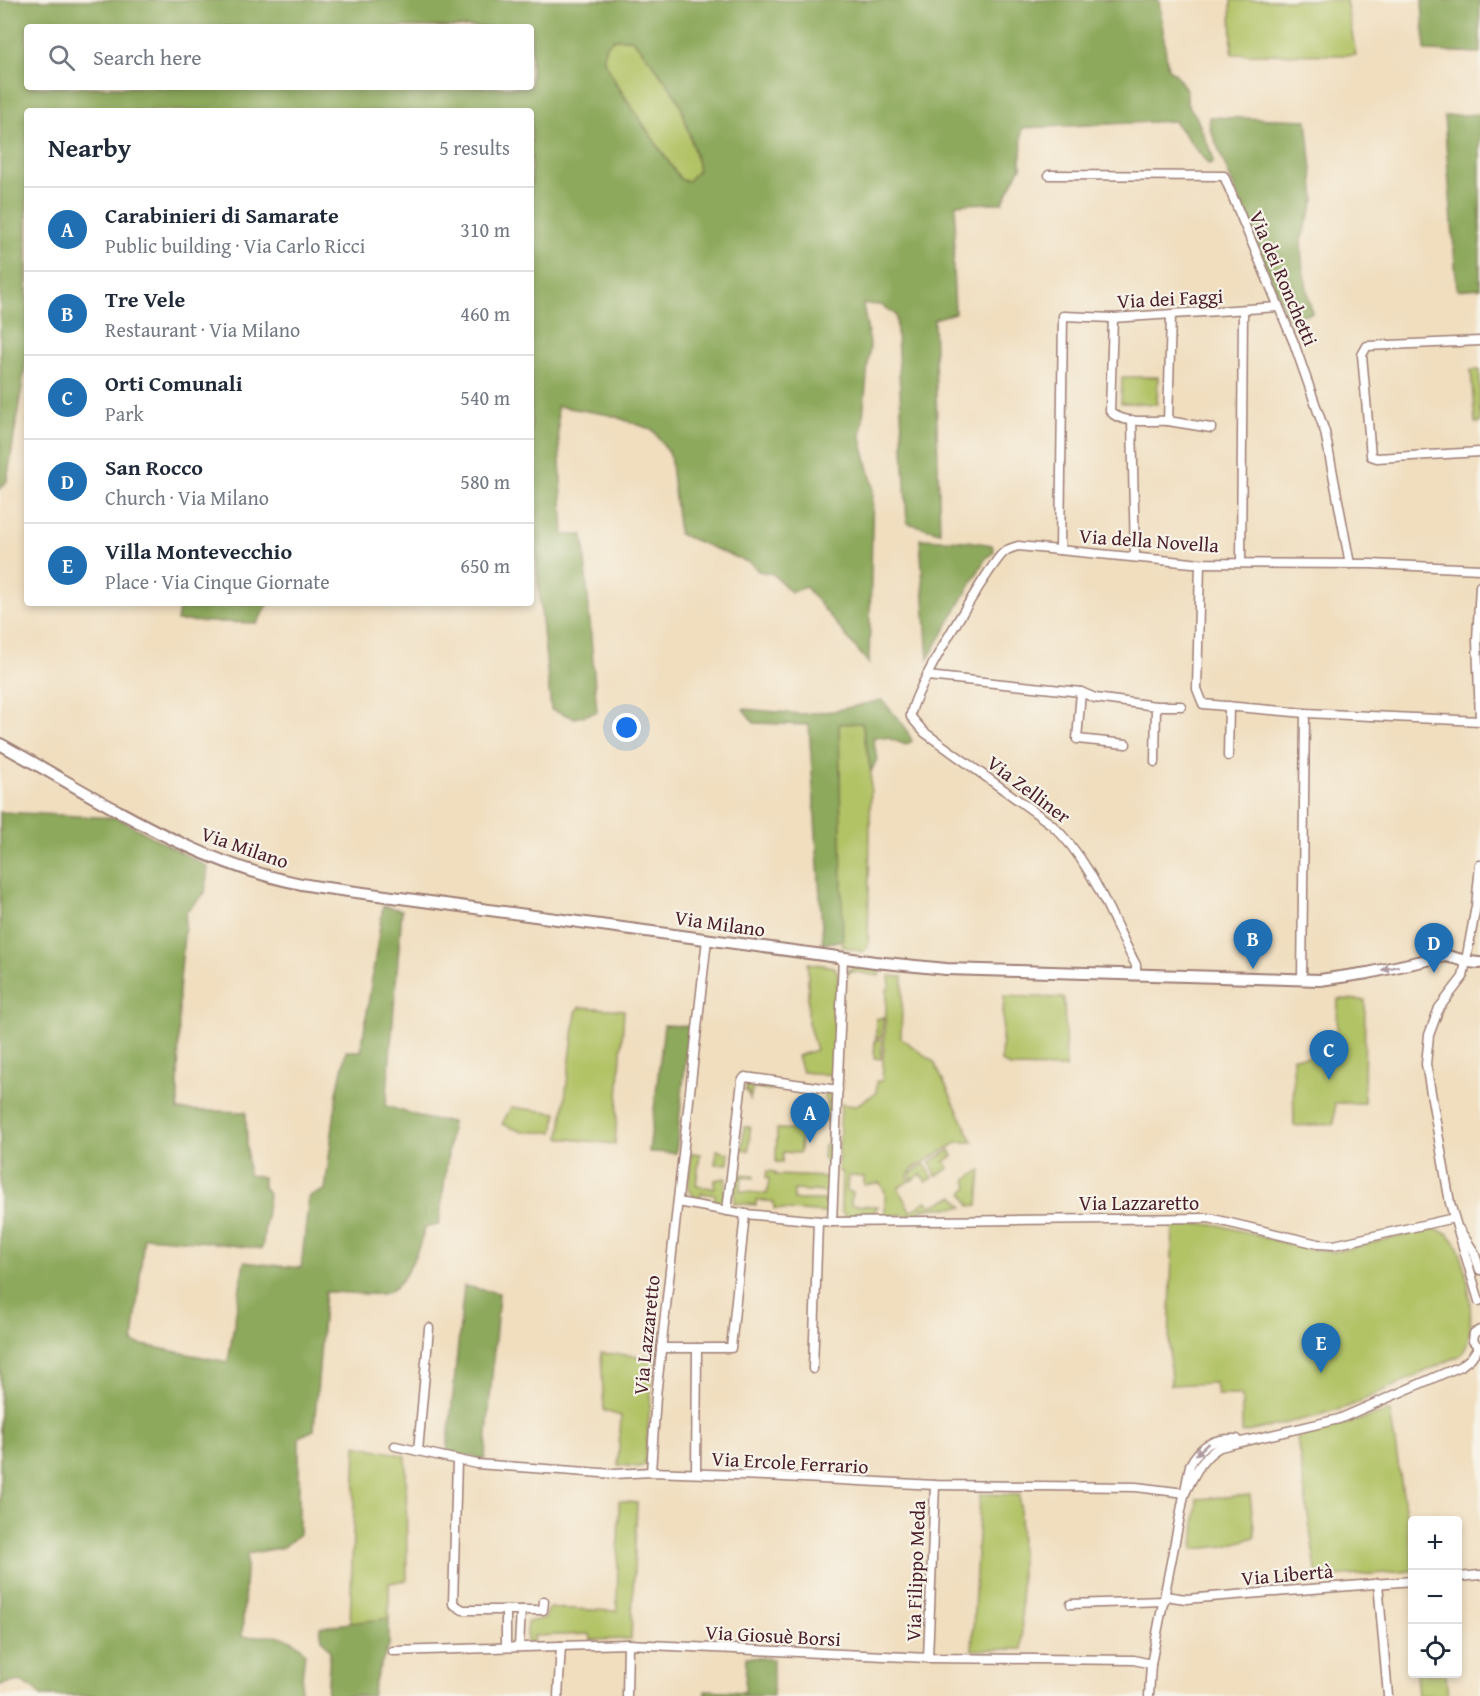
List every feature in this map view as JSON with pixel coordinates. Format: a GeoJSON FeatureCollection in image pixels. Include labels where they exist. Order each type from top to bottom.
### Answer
{"type":"FeatureCollection","features":[{"type":"Feature","properties":{"kind":"street","name":"Via dei Ronchetti"},"geometry":{"type":"LineString","coordinates":[[1048,175],[1224,176],[1294,343],[1325,432],[1350,564]]}},
{"type":"Feature","properties":{"kind":"street","name":"Via dei Faggi"},"geometry":{"type":"LineString","coordinates":[[1060,550],[1063,316],[1113,318],[1278,307]]}},
{"type":"Feature","properties":{"kind":"street"},"geometry":{"type":"LineString","coordinates":[[1241,563],[1243,311]]}},
{"type":"Feature","properties":{"kind":"street"},"geometry":{"type":"LineString","coordinates":[[1168,421],[1172,315]]}},
{"type":"Feature","properties":{"kind":"street"},"geometry":{"type":"LineString","coordinates":[[1113,318],[1110,411],[1113,416],[1211,428]]}},
{"type":"Feature","properties":{"kind":"street"},"geometry":{"type":"LineString","coordinates":[[1480,340],[1367,346],[1362,355],[1371,456],[1377,458],[1480,452]]}},
{"type":"Feature","properties":{"kind":"street"},"geometry":{"type":"LineString","coordinates":[[1132,420],[1134,557]]}},
{"type":"Feature","properties":{"kind":"street","name":"Via della Novella"},"geometry":{"type":"LineString","coordinates":[[910,713],[927,676],[985,577],[1003,553],[1018,546],[1200,563],[1350,564],[1480,569]]}},
{"type":"Feature","properties":{"kind":"street"},"geometry":{"type":"LineString","coordinates":[[1200,563],[1197,689],[1203,704],[1305,713],[1480,720],[1477,640],[1480,586]]}},
{"type":"Feature","properties":{"kind":"street"},"geometry":{"type":"LineString","coordinates":[[927,676],[1081,692],[1095,698],[1156,706],[1181,706]]}},
{"type":"Feature","properties":{"kind":"street"},"geometry":{"type":"LineString","coordinates":[[1081,692],[1077,739],[1126,744]]}},
{"type":"Feature","properties":{"kind":"street"},"geometry":{"type":"LineString","coordinates":[[1155,762],[1156,706]]}},
{"type":"Feature","properties":{"kind":"street"},"geometry":{"type":"LineString","coordinates":[[1228,756],[1229,706]]}},
{"type":"Feature","properties":{"kind":"street","name":"Via Zelliner"},"geometry":{"type":"LineString","coordinates":[[910,713],[913,722],[924,732],[1052,824],[1066,838],[1098,891],[1136,965],[1136,975]]}},
{"type":"Feature","properties":{"kind":"street"},"geometry":{"type":"LineString","coordinates":[[1302,979],[1305,713]]}},
{"type":"Feature","properties":{"kind":"street","name":"Via Milano"},"geometry":{"type":"LineString","coordinates":[[0,744],[195,850],[265,877],[319,887],[843,958],[946,969],[1302,979],[1344,978],[1445,956],[1457,957],[1466,963],[1480,963]]}},
{"type":"Feature","properties":{"kind":"street"},"geometry":{"type":"LineString","coordinates":[[1480,866],[1463,977],[1439,1008],[1426,1049],[1428,1080],[1454,1218],[1459,1229],[1469,1273],[1480,1300],[1480,1309]]}},
{"type":"Feature","properties":{"kind":"street","name":"Via Lazzaretto"},"geometry":{"type":"LineString","coordinates":[[651,1472],[661,1348],[707,939]]}},
{"type":"Feature","properties":{"kind":"street"},"geometry":{"type":"LineString","coordinates":[[832,1222],[843,958]]}},
{"type":"Feature","properties":{"kind":"street"},"geometry":{"type":"LineString","coordinates":[[726,1211],[742,1081],[745,1077],[838,1089]]}},
{"type":"Feature","properties":{"kind":"street","name":"Via Lazzaretto"},"geometry":{"type":"LineString","coordinates":[[678,1202],[745,1214],[818,1222],[1209,1218],[1318,1244],[1334,1245],[1454,1218]]}},
{"type":"Feature","properties":{"kind":"street"},"geometry":{"type":"LineString","coordinates":[[661,1348],[731,1348],[745,1214]]}},
{"type":"Feature","properties":{"kind":"street"},"geometry":{"type":"LineString","coordinates":[[813,1369],[818,1222]]}},
{"type":"Feature","properties":{"kind":"street"},"geometry":{"type":"LineString","coordinates":[[1459,1229],[1470,1244],[1479,1264],[1469,1273]]}},
{"type":"Feature","properties":{"kind":"street"},"geometry":{"type":"LineString","coordinates":[[1470,1244],[1480,1247]]}},
{"type":"Feature","properties":{"kind":"street"},"geometry":{"type":"LineString","coordinates":[[418,1451],[429,1328]]}},
{"type":"Feature","properties":{"kind":"street"},"geometry":{"type":"LineString","coordinates":[[1149,1696],[1151,1664],[1190,1465],[1201,1448],[1216,1440],[1248,1439],[1339,1419],[1461,1366],[1479,1348],[1473,1337],[1480,1330]]}},
{"type":"Feature","properties":{"kind":"street"},"geometry":{"type":"LineString","coordinates":[[696,1473],[698,1348]]}},
{"type":"Feature","properties":{"kind":"street","name":"Via Ercole Ferrario"},"geometry":{"type":"LineString","coordinates":[[395,1446],[477,1464],[546,1470],[615,1474],[696,1473],[935,1485],[1136,1487],[1185,1493]]}},
{"type":"Feature","properties":{"kind":"street"},"geometry":{"type":"LineString","coordinates":[[458,1460],[453,1604],[463,1610],[543,1610],[544,1601]]}},
{"type":"Feature","properties":{"kind":"street","name":"Via Filippo Meda"},"geometry":{"type":"LineString","coordinates":[[928,1658],[935,1485]]}},
{"type":"Feature","properties":{"kind":"street"},"geometry":{"type":"LineString","coordinates":[[1462,1577],[1480,1575]]}},
{"type":"Feature","properties":{"kind":"street","name":"Via Libertà"},"geometry":{"type":"LineString","coordinates":[[1071,1604],[1164,1598],[1186,1599],[1408,1581]]}},
{"type":"Feature","properties":{"kind":"street"},"geometry":{"type":"LineString","coordinates":[[1378,1583],[1388,1696]]}},
{"type":"Feature","properties":{"kind":"street"},"geometry":{"type":"LineString","coordinates":[[519,1646],[521,1610]]}},
{"type":"Feature","properties":{"kind":"street"},"geometry":{"type":"LineString","coordinates":[[506,1611],[506,1647]]}},
{"type":"Feature","properties":{"kind":"street"},"geometry":{"type":"LineString","coordinates":[[627,1696],[628,1644]]}},
{"type":"Feature","properties":{"kind":"street","name":"Via Giosuè Borsi"},"geometry":{"type":"LineString","coordinates":[[393,1652],[628,1644],[928,1658],[1134,1660],[1151,1664]]}},
{"type":"Feature","properties":{"kind":"street"},"geometry":{"type":"LineString","coordinates":[[558,1696],[561,1646]]}},
{"type":"Feature","properties":{"kind":"green space"},"geometry":{"type":"Polygon","coordinates":[[[0,0],[1159,0],[1168,69],[1175,73],[1187,91],[1187,104],[1196,116],[1213,157],[1213,163],[1208,164],[1174,121],[1022,128],[1021,167],[1002,203],[956,204],[953,267],[955,313],[934,319],[940,532],[907,523],[896,315],[881,305],[863,304],[870,345],[861,438],[873,486],[869,664],[806,587],[791,592],[773,574],[758,571],[752,564],[679,534],[670,455],[653,430],[610,415],[557,406],[564,535],[583,535],[597,712],[575,718],[551,710],[534,550],[534,108],[24,108],[24,374],[7,481],[0,489],[0,0]],[[614,39],[605,47],[604,60],[617,86],[681,180],[688,181],[698,170],[698,164],[681,106],[666,81],[631,39],[614,39]]]}},
{"type":"Feature","properties":{"kind":"green space"},"geometry":{"type":"Polygon","coordinates":[[[1231,0],[1346,0],[1356,55],[1232,54],[1231,0]]]}},
{"type":"Feature","properties":{"kind":"green space"},"geometry":{"type":"Polygon","coordinates":[[[1422,0],[1480,0],[1480,53],[1425,51],[1422,0]]]}},
{"type":"Feature","properties":{"kind":"green space"},"geometry":{"type":"Polygon","coordinates":[[[614,39],[631,39],[666,81],[678,100],[699,170],[688,181],[681,181],[618,86],[604,60],[605,47],[614,39]]]}},
{"type":"Feature","properties":{"kind":"green space"},"geometry":{"type":"Polygon","coordinates":[[[1480,114],[1480,288],[1457,290],[1444,116],[1480,114]]]}},
{"type":"Feature","properties":{"kind":"green space"},"geometry":{"type":"Polygon","coordinates":[[[1209,117],[1307,120],[1315,200],[1301,240],[1302,264],[1312,313],[1287,318],[1210,128],[1209,117]]]}},
{"type":"Feature","properties":{"kind":"green space"},"geometry":{"type":"Polygon","coordinates":[[[1471,370],[1480,370],[1480,423],[1475,423],[1471,370]]]}},
{"type":"Feature","properties":{"kind":"green space"},"geometry":{"type":"Polygon","coordinates":[[[1122,377],[1158,377],[1157,404],[1121,403],[1122,377]]]}},
{"type":"Feature","properties":{"kind":"green space"},"geometry":{"type":"Polygon","coordinates":[[[920,539],[967,541],[992,545],[994,552],[986,558],[928,659],[920,539]]]}},
{"type":"Feature","properties":{"kind":"green space"},"geometry":{"type":"Polygon","coordinates":[[[180,606],[267,606],[257,623],[177,621],[180,606]]]}},
{"type":"Feature","properties":{"kind":"green space"},"geometry":{"type":"Polygon","coordinates":[[[882,700],[905,727],[912,741],[906,745],[888,738],[873,737],[877,759],[871,772],[862,723],[839,724],[843,940],[823,944],[809,725],[754,723],[743,709],[802,714],[833,711],[882,700]]]}},
{"type":"Feature","properties":{"kind":"green space"},"geometry":{"type":"Polygon","coordinates":[[[862,723],[871,772],[868,947],[863,952],[842,946],[839,724],[862,723]]]}},
{"type":"Feature","properties":{"kind":"green space"},"geometry":{"type":"Polygon","coordinates":[[[0,812],[118,818],[208,867],[205,893],[186,912],[179,992],[178,1110],[246,1112],[248,1175],[263,1177],[263,1187],[269,1194],[262,1249],[144,1237],[133,1343],[228,1362],[244,1262],[301,1268],[309,1196],[325,1190],[337,1093],[346,1051],[361,1051],[383,906],[402,910],[386,1106],[428,1119],[452,1122],[439,1225],[425,1227],[406,1274],[393,1289],[386,1293],[372,1294],[325,1292],[314,1430],[299,1437],[299,1534],[284,1547],[247,1554],[242,1637],[276,1636],[292,1640],[299,1645],[305,1652],[300,1696],[41,1696],[20,1681],[0,1685],[0,812]]]}},
{"type":"Feature","properties":{"kind":"green space"},"geometry":{"type":"Polygon","coordinates":[[[808,963],[834,967],[838,974],[833,1075],[802,1072],[797,1056],[816,1050],[808,1022],[808,963]]]}},
{"type":"Feature","properties":{"kind":"green space"},"geometry":{"type":"Polygon","coordinates":[[[854,967],[880,970],[879,976],[850,971],[847,976],[848,970],[854,967]]]}},
{"type":"Feature","properties":{"kind":"green space"},"geometry":{"type":"Polygon","coordinates":[[[889,976],[903,977],[901,1038],[934,1062],[973,1142],[958,1142],[912,1169],[908,1175],[909,1181],[898,1188],[911,1212],[926,1201],[932,1206],[954,1196],[963,1207],[921,1209],[920,1215],[885,1215],[885,1192],[880,1183],[864,1185],[864,1177],[848,1176],[847,1191],[852,1192],[851,1205],[878,1206],[872,1216],[846,1216],[841,1211],[842,1172],[838,1171],[841,1104],[855,1106],[876,1093],[877,1081],[882,1081],[889,976]]]}},
{"type":"Feature","properties":{"kind":"green space"},"geometry":{"type":"Polygon","coordinates":[[[1004,996],[1064,998],[1066,1068],[1010,1067],[1001,1061],[1004,996]]]}},
{"type":"Feature","properties":{"kind":"green space"},"geometry":{"type":"Polygon","coordinates":[[[1338,999],[1365,1000],[1364,1103],[1335,1103],[1334,1124],[1294,1126],[1293,1057],[1336,1056],[1338,999]]]}},
{"type":"Feature","properties":{"kind":"green space"},"geometry":{"type":"Polygon","coordinates":[[[580,1007],[624,1010],[615,1144],[560,1138],[576,1012],[580,1007]]]}},
{"type":"Feature","properties":{"kind":"green space"},"geometry":{"type":"Polygon","coordinates":[[[883,1017],[882,1037],[876,1038],[876,1019],[883,1017]]]}},
{"type":"Feature","properties":{"kind":"green space"},"geometry":{"type":"Polygon","coordinates":[[[664,1025],[689,1026],[676,1153],[649,1152],[664,1025]]]}},
{"type":"Feature","properties":{"kind":"green space"},"geometry":{"type":"Polygon","coordinates":[[[875,1040],[882,1040],[881,1059],[874,1058],[875,1040]]]}},
{"type":"Feature","properties":{"kind":"green space"},"geometry":{"type":"Polygon","coordinates":[[[749,1082],[772,1088],[771,1090],[753,1088],[750,1099],[748,1091],[745,1091],[749,1082]]]}},
{"type":"Feature","properties":{"kind":"green space"},"geometry":{"type":"Polygon","coordinates":[[[825,1092],[833,1098],[829,1168],[827,1168],[827,1160],[823,1160],[824,1145],[828,1145],[829,1121],[825,1121],[826,1103],[830,1102],[825,1100],[825,1092]]]}},
{"type":"Feature","properties":{"kind":"green space"},"geometry":{"type":"Polygon","coordinates":[[[511,1107],[557,1113],[553,1132],[523,1132],[502,1124],[511,1107]]]}},
{"type":"Feature","properties":{"kind":"green space"},"geometry":{"type":"Polygon","coordinates":[[[744,1127],[750,1127],[749,1151],[742,1149],[744,1127]]]}},
{"type":"Feature","properties":{"kind":"green space"},"geometry":{"type":"Polygon","coordinates":[[[777,1129],[801,1130],[800,1153],[783,1152],[782,1163],[776,1162],[777,1129]]]}},
{"type":"Feature","properties":{"kind":"green space"},"geometry":{"type":"Polygon","coordinates":[[[717,1150],[729,1152],[728,1164],[715,1164],[717,1150]]]}},
{"type":"Feature","properties":{"kind":"green space"},"geometry":{"type":"Polygon","coordinates":[[[950,1150],[953,1156],[945,1161],[949,1168],[936,1176],[930,1162],[950,1150]]]}},
{"type":"Feature","properties":{"kind":"green space"},"geometry":{"type":"Polygon","coordinates":[[[691,1153],[700,1154],[696,1186],[714,1188],[715,1180],[726,1178],[724,1197],[720,1202],[714,1202],[715,1195],[701,1193],[700,1199],[697,1199],[688,1190],[691,1153]]]}},
{"type":"Feature","properties":{"kind":"green space"},"geometry":{"type":"Polygon","coordinates":[[[925,1164],[933,1178],[926,1182],[921,1174],[911,1181],[911,1173],[925,1164]]]}},
{"type":"Feature","properties":{"kind":"green space"},"geometry":{"type":"Polygon","coordinates":[[[981,1170],[978,1205],[970,1206],[963,1193],[968,1187],[966,1180],[981,1170]]]}},
{"type":"Feature","properties":{"kind":"green space"},"geometry":{"type":"Polygon","coordinates":[[[767,1171],[775,1172],[775,1175],[828,1177],[827,1213],[774,1209],[774,1202],[756,1200],[756,1205],[734,1203],[736,1174],[754,1175],[754,1178],[742,1177],[740,1191],[767,1194],[769,1179],[766,1178],[767,1171]],[[794,1190],[794,1200],[826,1200],[826,1192],[794,1190]]]}},
{"type":"Feature","properties":{"kind":"green space"},"geometry":{"type":"Polygon","coordinates":[[[1173,1224],[1219,1225],[1301,1248],[1334,1252],[1430,1229],[1445,1232],[1458,1248],[1467,1278],[1471,1315],[1466,1345],[1461,1355],[1350,1406],[1242,1433],[1242,1395],[1217,1395],[1215,1383],[1171,1385],[1169,1343],[1173,1224]]]}},
{"type":"Feature","properties":{"kind":"green space"},"geometry":{"type":"Polygon","coordinates":[[[464,1286],[499,1293],[485,1459],[447,1452],[464,1286]]]}},
{"type":"Feature","properties":{"kind":"green space"},"geometry":{"type":"Polygon","coordinates":[[[601,1353],[654,1357],[645,1465],[638,1467],[618,1465],[621,1416],[604,1411],[601,1353]]]}},
{"type":"Feature","properties":{"kind":"green space"},"geometry":{"type":"Polygon","coordinates":[[[1390,1411],[1408,1526],[1408,1571],[1317,1578],[1297,1438],[1390,1411]]]}},
{"type":"Feature","properties":{"kind":"green space"},"geometry":{"type":"Polygon","coordinates":[[[356,1445],[406,1456],[407,1580],[389,1583],[389,1618],[350,1625],[356,1445]]]}},
{"type":"Feature","properties":{"kind":"green space"},"geometry":{"type":"Polygon","coordinates":[[[980,1494],[1020,1495],[1022,1649],[972,1650],[980,1494]]]}},
{"type":"Feature","properties":{"kind":"green space"},"geometry":{"type":"Polygon","coordinates":[[[1250,1495],[1255,1537],[1226,1546],[1193,1549],[1197,1499],[1250,1495]]]}},
{"type":"Feature","properties":{"kind":"green space"},"geometry":{"type":"Polygon","coordinates":[[[619,1501],[637,1503],[631,1639],[591,1640],[590,1634],[534,1636],[534,1642],[527,1642],[527,1622],[545,1618],[549,1608],[617,1611],[619,1501]]]}},
{"type":"Feature","properties":{"kind":"green space"},"geometry":{"type":"Polygon","coordinates":[[[389,1618],[389,1646],[377,1673],[372,1696],[327,1696],[330,1650],[322,1639],[320,1627],[389,1618]]]}},
{"type":"Feature","properties":{"kind":"green space"},"geometry":{"type":"Polygon","coordinates":[[[746,1657],[773,1659],[773,1696],[705,1696],[705,1690],[745,1692],[746,1657]]]}},
{"type":"Feature","properties":{"kind":"green space"},"geometry":{"type":"Polygon","coordinates":[[[1416,1678],[1446,1678],[1448,1696],[1418,1696],[1416,1678]]]}},
{"type":"Feature","properties":{"kind":"place","name":"Tre Vele"},"geometry":{"type":"Point","coordinates":[1253,969]}},
{"type":"Feature","properties":{"kind":"place","name":"San Rocco"},"geometry":{"type":"Point","coordinates":[1434,973]}},
{"type":"Feature","properties":{"kind":"place","name":"Orti Comunali"},"geometry":{"type":"Point","coordinates":[1329,1080]}},
{"type":"Feature","properties":{"kind":"place","name":"Carabinieri di Samarate"},"geometry":{"type":"Point","coordinates":[810,1143]}},
{"type":"Feature","properties":{"kind":"place","name":"Villa Montevecchio"},"geometry":{"type":"Point","coordinates":[1321,1373]}}]}
